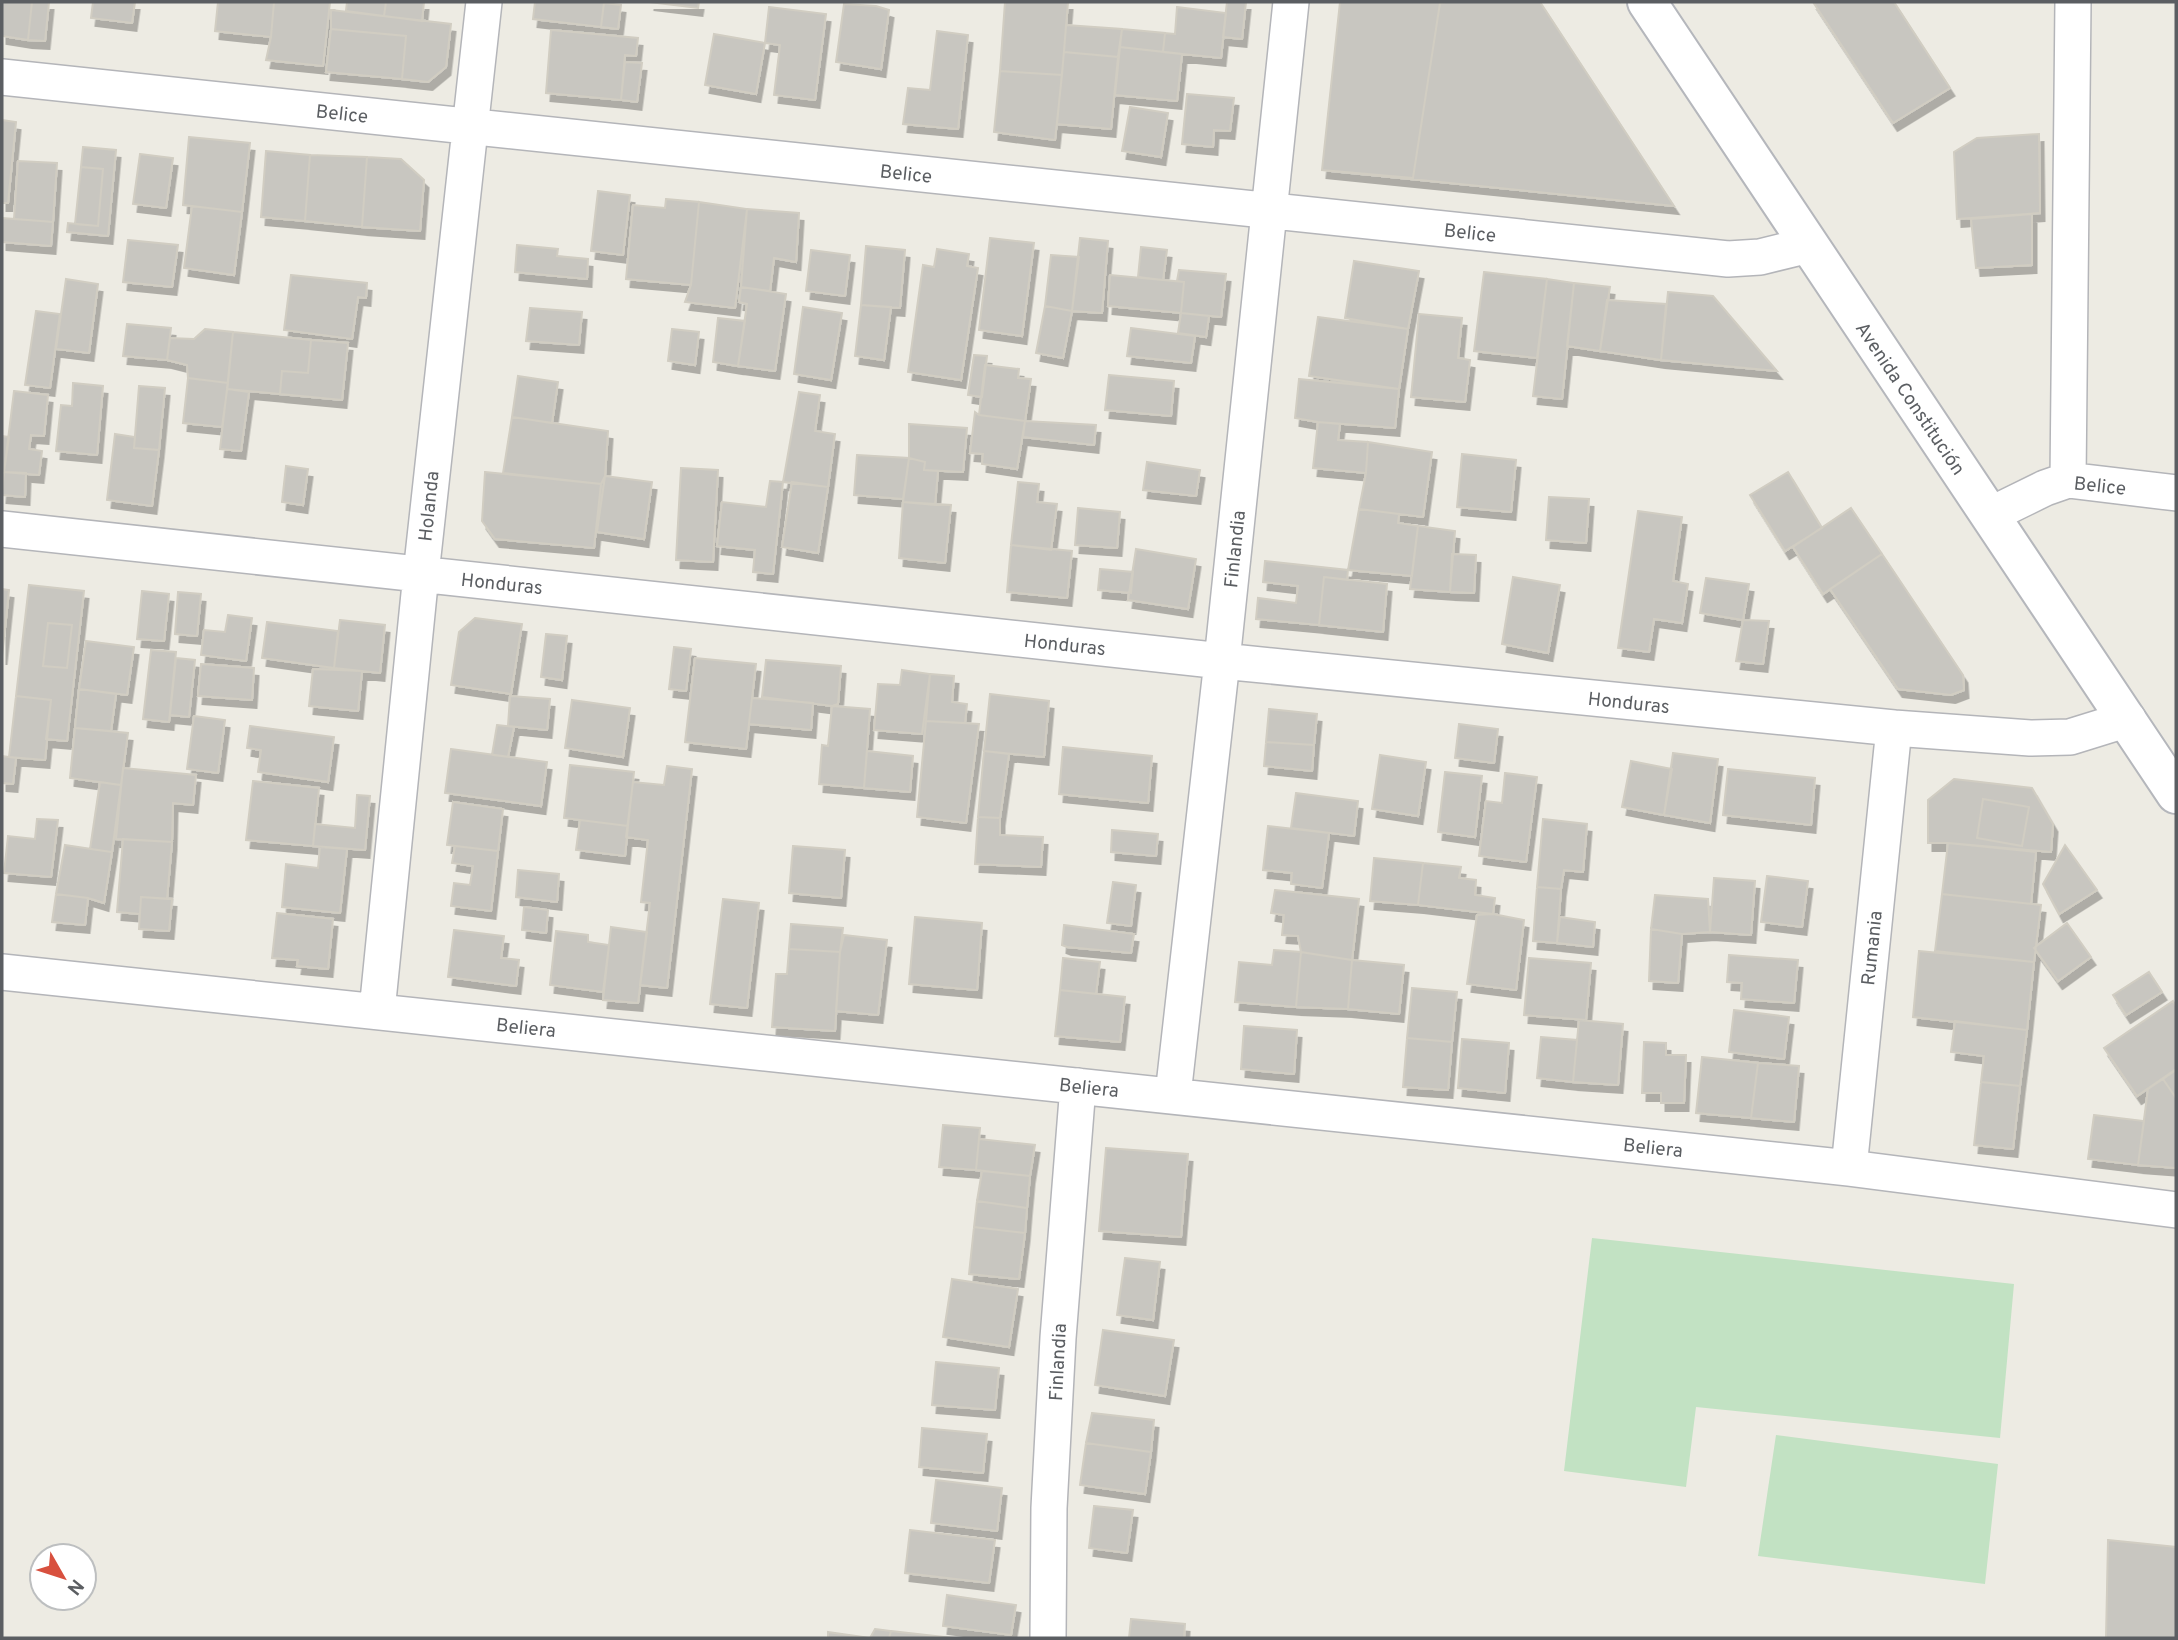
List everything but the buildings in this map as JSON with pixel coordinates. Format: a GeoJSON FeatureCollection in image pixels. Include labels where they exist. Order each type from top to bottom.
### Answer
{"type":"FeatureCollection","features":[{"type":"Feature","properties":{"kind":"main road","name":"Avenida Constitución"},"geometry":{"type":"LineString","coordinates":[[1647,2],[2176,794]]}},
{"type":"Feature","properties":{"kind":"street","name":"Holanda"},"geometry":{"type":"LineString","coordinates":[[377,1011],[421,574],[484,2]]}},
{"type":"Feature","properties":{"kind":"street","name":"Finlandia"},"geometry":{"type":"LineString","coordinates":[[1173,1096],[1291,2]]}},
{"type":"Feature","properties":{"kind":"street"},"geometry":{"type":"LineString","coordinates":[[2068,480],[2073,2]]}},
{"type":"Feature","properties":{"kind":"street","name":"Belice"},"geometry":{"type":"LineString","coordinates":[[2,77],[1728,259],[1760,257],[1809,245]]}},
{"type":"Feature","properties":{"kind":"street","name":"Belice"},"geometry":{"type":"LineString","coordinates":[[1990,515],[2045,488],[2068,480],[2176,493]]}},
{"type":"Feature","properties":{"kind":"street","name":"Honduras"},"geometry":{"type":"LineString","coordinates":[[2,529],[1222,661],[1894,728],[2030,738],[2070,737],[2128,719]]}},
{"type":"Feature","properties":{"kind":"street","name":"Rumania"},"geometry":{"type":"LineString","coordinates":[[1849,1168],[1894,728]]}},
{"type":"Feature","properties":{"kind":"street","name":"Beliera"},"geometry":{"type":"LineString","coordinates":[[2,972],[1849,1168],[2176,1210]]}},
{"type":"Feature","properties":{"kind":"street","name":"Finlandia"},"geometry":{"type":"LineString","coordinates":[[1048,1638],[1049,1508],[1059,1324],[1077,1086]]}},
{"type":"Feature","properties":{"kind":"green space"},"geometry":{"type":"Polygon","coordinates":[[[1592,1238],[2014,1284],[2000,1438],[1696,1407],[1686,1487],[1564,1471],[1592,1238]]]}},
{"type":"Feature","properties":{"kind":"green space"},"geometry":{"type":"Polygon","coordinates":[[[1776,1435],[1998,1464],[1985,1584],[1758,1556],[1776,1435]]]}}]}
